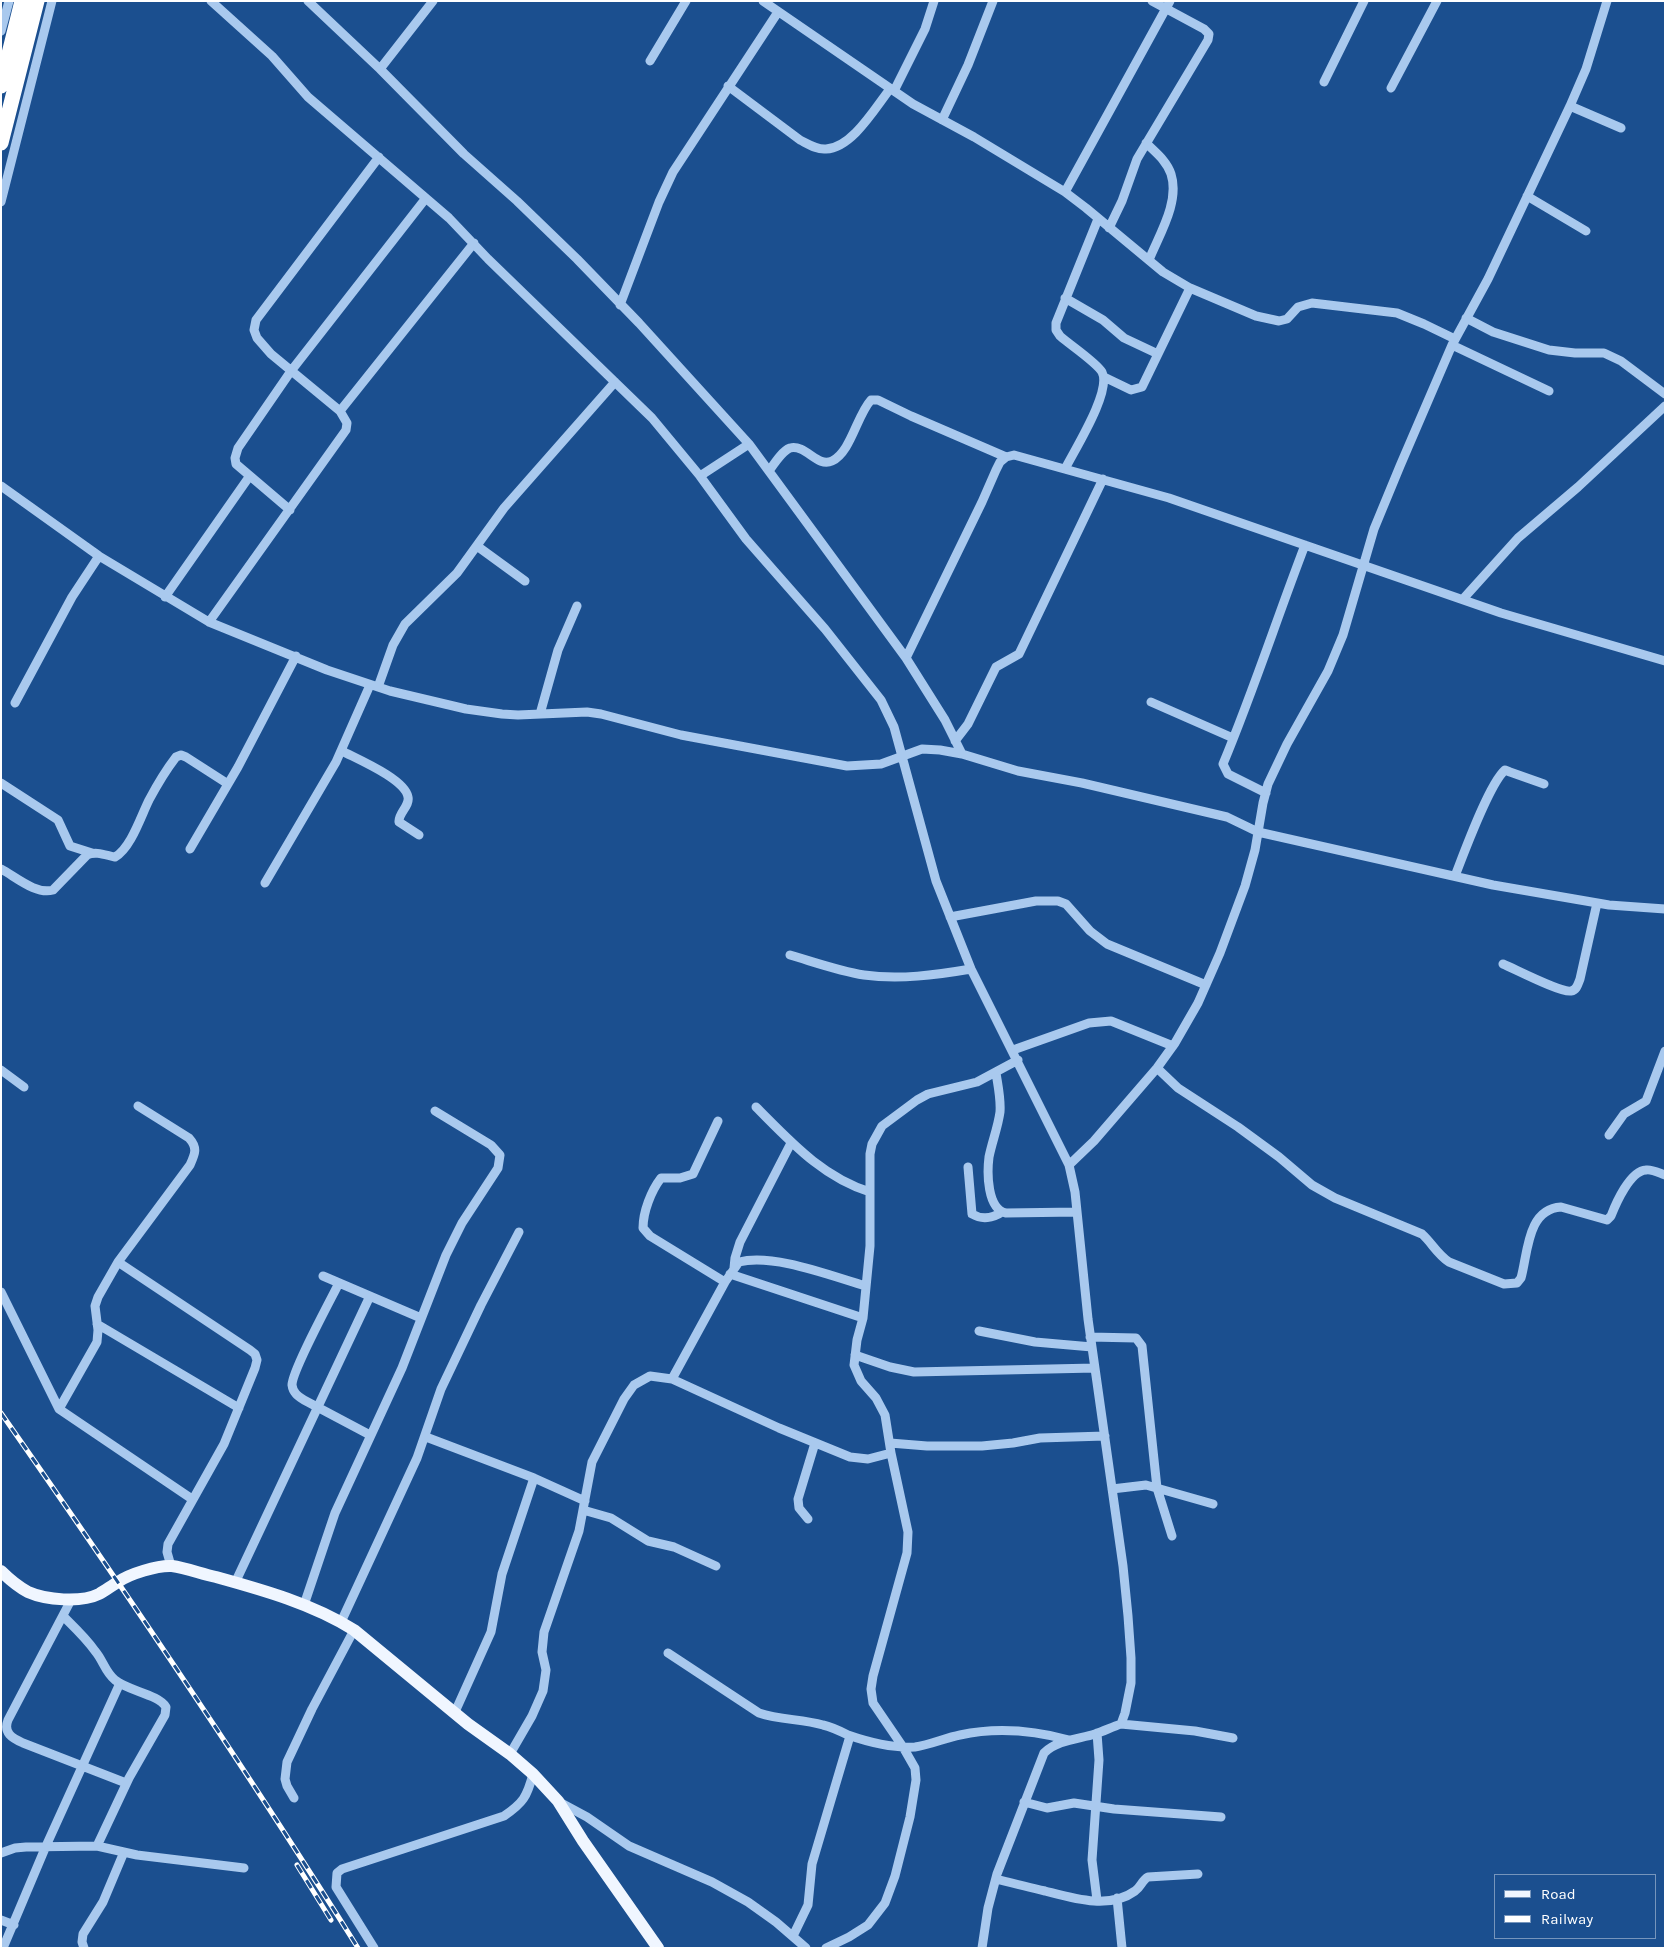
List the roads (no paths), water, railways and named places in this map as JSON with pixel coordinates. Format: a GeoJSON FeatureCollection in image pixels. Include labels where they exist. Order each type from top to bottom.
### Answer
{"type":"FeatureCollection","features":[{"type":"Feature","properties":{"kind":"highway"},"geometry":{"type":"LineString","coordinates":[[1,86],[22,1]]}},
{"type":"Feature","properties":{"kind":"highway"},"geometry":{"type":"LineString","coordinates":[[1,143],[38,1]]}},
{"type":"Feature","properties":{"kind":"main road"},"geometry":{"type":"LineString","coordinates":[[1,1571],[29,1592],[71,1600],[85,1600],[136,1574],[171,1566],[235,1583],[304,1605],[341,1622],[354,1630],[533,1774],[558,1801],[583,1841],[658,1948]]}},
{"type":"Feature","properties":{"kind":"street"},"geometry":{"type":"LineString","coordinates":[[1,31],[9,1]]}},
{"type":"Feature","properties":{"kind":"street"},"geometry":{"type":"LineString","coordinates":[[1,202],[52,1]]}},
{"type":"Feature","properties":{"kind":"street"},"geometry":{"type":"LineString","coordinates":[[211,1],[272,56],[308,96],[426,198],[474,243],[488,259],[652,418],[700,476],[746,539],[825,629],[881,700],[889,714],[934,874],[950,917],[971,969],[1069,1165],[1074,1186],[1090,1337],[1124,1574],[1131,1640],[1130,1695],[1121,1724]]}},
{"type":"Feature","properties":{"kind":"street"},"geometry":{"type":"LineString","coordinates":[[308,1],[380,69],[438,129],[517,200],[577,259],[620,305],[639,322],[749,444],[906,658],[934,701],[962,754]]}},
{"type":"Feature","properties":{"kind":"street"},"geometry":{"type":"LineString","coordinates":[[380,69],[433,1]]}},
{"type":"Feature","properties":{"kind":"street"},"geometry":{"type":"LineString","coordinates":[[650,61],[686,1]]}},
{"type":"Feature","properties":{"kind":"street"},"geometry":{"type":"LineString","coordinates":[[728,86],[800,140],[824,150],[834,148],[853,136],[892,90],[926,29],[934,1]]}},
{"type":"Feature","properties":{"kind":"street"},"geometry":{"type":"LineString","coordinates":[[942,120],[968,65],[993,1]]}},
{"type":"Feature","properties":{"kind":"street"},"geometry":{"type":"LineString","coordinates":[[1108,228],[1122,201],[1137,159],[1208,40],[1209,34],[1204,29],[1168,5],[1152,1]]}},
{"type":"Feature","properties":{"kind":"street"},"geometry":{"type":"LineString","coordinates":[[1324,82],[1364,1]]}},
{"type":"Feature","properties":{"kind":"street"},"geometry":{"type":"LineString","coordinates":[[1391,88],[1437,1]]}},
{"type":"Feature","properties":{"kind":"street"},"geometry":{"type":"LineString","coordinates":[[1069,1165],[1094,1141],[1157,1068],[1191,1017],[1206,985],[1245,886],[1255,850],[1266,793],[1287,744],[1328,672],[1343,635],[1363,565],[1386,501],[1453,342],[1488,279],[1570,106],[1586,69],[1608,1]]}},
{"type":"Feature","properties":{"kind":"street"},"geometry":{"type":"LineString","coordinates":[[764,2],[892,90],[1065,192],[1163,272],[1190,288],[1256,316],[1279,321],[1287,319],[1298,306],[1312,303],[1397,314],[1424,324],[1453,342],[1549,392]]}},
{"type":"Feature","properties":{"kind":"street"},"geometry":{"type":"LineString","coordinates":[[1065,192],[1168,5]]}},
{"type":"Feature","properties":{"kind":"street"},"geometry":{"type":"LineString","coordinates":[[620,305],[669,179],[778,12]]}},
{"type":"Feature","properties":{"kind":"street"},"geometry":{"type":"LineString","coordinates":[[1570,106],[1621,128]]}},
{"type":"Feature","properties":{"kind":"street"},"geometry":{"type":"LineString","coordinates":[[1146,143],[1167,165],[1171,173],[1173,192],[1168,215],[1149,260]]}},
{"type":"Feature","properties":{"kind":"street"},"geometry":{"type":"LineString","coordinates":[[209,622],[346,430],[346,423],[340,411],[291,371],[257,338],[254,330],[256,320],[379,157]]}},
{"type":"Feature","properties":{"kind":"street"},"geometry":{"type":"LineString","coordinates":[[1527,196],[1586,231]]}},
{"type":"Feature","properties":{"kind":"street"},"geometry":{"type":"LineString","coordinates":[[290,510],[236,464],[235,458],[238,448],[291,371],[426,198]]}},
{"type":"Feature","properties":{"kind":"street"},"geometry":{"type":"LineString","coordinates":[[1065,469],[1098,405],[1104,385],[1104,377],[1101,371],[1060,336],[1056,330],[1057,316],[1098,219]]}},
{"type":"Feature","properties":{"kind":"street"},"geometry":{"type":"LineString","coordinates":[[340,411],[474,243]]}},
{"type":"Feature","properties":{"kind":"street"},"geometry":{"type":"LineString","coordinates":[[1104,377],[1131,390],[1137,390],[1145,382],[1190,288]]}},
{"type":"Feature","properties":{"kind":"street"},"geometry":{"type":"LineString","coordinates":[[1065,298],[1103,320],[1124,338],[1158,354]]}},
{"type":"Feature","properties":{"kind":"street"},"geometry":{"type":"LineString","coordinates":[[1466,318],[1493,332],[1549,350],[1575,353],[1604,353],[1620,361],[1665,394]]}},
{"type":"Feature","properties":{"kind":"street"},"geometry":{"type":"LineString","coordinates":[[265,883],[342,751],[398,634],[457,573],[504,508],[615,382]]}},
{"type":"Feature","properties":{"kind":"street"},"geometry":{"type":"LineString","coordinates":[[769,471],[790,448],[798,448],[821,462],[826,463],[834,460],[844,450],[866,405],[871,400],[878,400],[910,416],[1006,457]]}},
{"type":"Feature","properties":{"kind":"street"},"geometry":{"type":"LineString","coordinates":[[1463,599],[1518,538],[1578,487],[1665,406]]}},
{"type":"Feature","properties":{"kind":"street"},"geometry":{"type":"LineString","coordinates":[[700,476],[749,444]]}},
{"type":"Feature","properties":{"kind":"street"},"geometry":{"type":"LineString","coordinates":[[906,658],[1000,462],[1006,457],[1014,455],[1177,500],[1525,621],[1665,661]]}},
{"type":"Feature","properties":{"kind":"street"},"geometry":{"type":"LineString","coordinates":[[165,597],[249,476]]}},
{"type":"Feature","properties":{"kind":"street"},"geometry":{"type":"LineString","coordinates":[[955,741],[968,724],[996,667],[1020,654],[1103,479]]}},
{"type":"Feature","properties":{"kind":"street"},"geometry":{"type":"LineString","coordinates":[[1,486],[99,556],[209,622],[264,646],[296,656],[374,686],[466,709],[518,715],[587,712],[601,714],[681,735],[847,766],[881,764],[922,750],[962,754],[1018,770],[1227,817],[1258,832],[1500,887],[1596,902],[1665,909]]}},
{"type":"Feature","properties":{"kind":"street"},"geometry":{"type":"LineString","coordinates":[[1266,793],[1228,774],[1222,764],[1253,690],[1279,612],[1305,545]]}},
{"type":"Feature","properties":{"kind":"street"},"geometry":{"type":"LineString","coordinates":[[477,546],[526,581]]}},
{"type":"Feature","properties":{"kind":"street"},"geometry":{"type":"LineString","coordinates":[[14,703],[72,596],[99,556]]}},
{"type":"Feature","properties":{"kind":"street"},"geometry":{"type":"LineString","coordinates":[[540,714],[558,650],[577,606]]}},
{"type":"Feature","properties":{"kind":"street"},"geometry":{"type":"LineString","coordinates":[[190,849],[228,784],[296,656]]}},
{"type":"Feature","properties":{"kind":"street"},"geometry":{"type":"LineString","coordinates":[[1151,702],[1233,738]]}},
{"type":"Feature","properties":{"kind":"street"},"geometry":{"type":"LineString","coordinates":[[342,751],[382,772],[405,790],[408,803],[398,818],[399,822],[419,834]]}},
{"type":"Feature","properties":{"kind":"street"},"geometry":{"type":"LineString","coordinates":[[1,783],[58,820],[70,846],[92,853],[115,857],[120,854],[134,832],[158,786],[176,757],[181,755],[186,757],[228,784]]}},
{"type":"Feature","properties":{"kind":"street"},"geometry":{"type":"LineString","coordinates":[[1455,876],[1489,796],[1501,774],[1505,770],[1544,784]]}},
{"type":"Feature","properties":{"kind":"street"},"geometry":{"type":"LineString","coordinates":[[1,869],[39,890],[47,892],[53,890],[80,861],[92,853]]}},
{"type":"Feature","properties":{"kind":"street"},"geometry":{"type":"LineString","coordinates":[[950,917],[1036,901],[1058,901],[1066,904],[1090,932],[1107,944],[1206,985]]}},
{"type":"Feature","properties":{"kind":"street"},"geometry":{"type":"LineString","coordinates":[[1503,964],[1548,984],[1569,992],[1573,991],[1580,979],[1596,902]]}},
{"type":"Feature","properties":{"kind":"street"},"geometry":{"type":"LineString","coordinates":[[790,955],[851,972],[878,976],[916,976],[971,969]]}},
{"type":"Feature","properties":{"kind":"street"},"geometry":{"type":"LineString","coordinates":[[1012,1050],[1090,1022],[1111,1021],[1173,1046]]}},
{"type":"Feature","properties":{"kind":"street"},"geometry":{"type":"LineString","coordinates":[[1609,1135],[1624,1114],[1646,1101],[1665,1051]]}},
{"type":"Feature","properties":{"kind":"street"},"geometry":{"type":"LineString","coordinates":[[826,1948],[868,1926],[881,1909],[890,1892],[910,1817],[916,1780],[915,1768],[904,1747],[873,1703],[871,1689],[907,1552],[908,1532],[885,1415],[881,1406],[856,1373],[854,1365],[863,1318],[870,1246],[870,1154],[872,1144],[877,1133],[889,1120],[917,1100],[928,1094],[977,1082],[1018,1060]]}},
{"type":"Feature","properties":{"kind":"street"},"geometry":{"type":"LineString","coordinates":[[1157,1068],[1178,1088],[1244,1131],[1312,1185],[1335,1198],[1422,1234],[1441,1256],[1449,1262],[1504,1284],[1517,1283],[1521,1278],[1530,1233],[1545,1211],[1561,1207],[1607,1220],[1611,1216],[1628,1183],[1636,1174],[1644,1170],[1652,1170],[1665,1175]]}},
{"type":"Feature","properties":{"kind":"street"},"geometry":{"type":"LineString","coordinates":[[1,1070],[24,1087]]}},
{"type":"Feature","properties":{"kind":"street"},"geometry":{"type":"LineString","coordinates":[[996,1073],[1000,1110],[988,1167],[991,1195],[997,1208],[1002,1212]]}},
{"type":"Feature","properties":{"kind":"street"},"geometry":{"type":"LineString","coordinates":[[59,1408],[97,1342],[98,1330],[95,1306],[98,1297],[118,1262],[190,1165],[196,1150],[189,1138],[138,1106]]}},
{"type":"Feature","properties":{"kind":"street"},"geometry":{"type":"LineString","coordinates":[[756,1106],[791,1143],[838,1179],[870,1192]]}},
{"type":"Feature","properties":{"kind":"street"},"geometry":{"type":"LineString","coordinates":[[304,1605],[335,1513],[402,1368],[454,1238],[498,1168],[501,1160],[500,1156],[491,1146],[435,1111]]}},
{"type":"Feature","properties":{"kind":"street"},"geometry":{"type":"LineString","coordinates":[[718,1121],[693,1174],[680,1178],[661,1178],[657,1183],[649,1200],[644,1228],[650,1236],[730,1275],[863,1318]]}},
{"type":"Feature","properties":{"kind":"street"},"geometry":{"type":"LineString","coordinates":[[730,1275],[740,1242],[791,1143]]}},
{"type":"Feature","properties":{"kind":"street"},"geometry":{"type":"LineString","coordinates":[[968,1167],[972,1214],[975,1216],[989,1218],[1002,1212],[1077,1212]]}},
{"type":"Feature","properties":{"kind":"street"},"geometry":{"type":"LineString","coordinates":[[341,1622],[426,1437],[434,1404],[481,1305],[519,1232]]}},
{"type":"Feature","properties":{"kind":"street"},"geometry":{"type":"LineString","coordinates":[[672,1379],[730,1275],[740,1262],[762,1260],[800,1267],[866,1286]]}},
{"type":"Feature","properties":{"kind":"street"},"geometry":{"type":"LineString","coordinates":[[118,1262],[235,1339],[255,1354],[257,1360],[256,1368],[224,1444],[168,1544],[167,1552],[171,1566]]}},
{"type":"Feature","properties":{"kind":"street"},"geometry":{"type":"LineString","coordinates":[[323,1276],[422,1318]]}},
{"type":"Feature","properties":{"kind":"street"},"geometry":{"type":"LineString","coordinates":[[339,1283],[292,1383],[293,1389],[296,1395],[316,1407],[370,1435]]}},
{"type":"Feature","properties":{"kind":"street"},"geometry":{"type":"LineString","coordinates":[[1,1292],[59,1408],[192,1500]]}},
{"type":"Feature","properties":{"kind":"street"},"geometry":{"type":"LineString","coordinates":[[235,1583],[316,1407],[370,1296]]}},
{"type":"Feature","properties":{"kind":"street"},"geometry":{"type":"LineString","coordinates":[[97,1324],[239,1408]]}},
{"type":"Feature","properties":{"kind":"street"},"geometry":{"type":"LineString","coordinates":[[979,1330],[1028,1341],[1092,1347]]}},
{"type":"Feature","properties":{"kind":"street"},"geometry":{"type":"LineString","coordinates":[[1090,1337],[1136,1338],[1142,1346],[1157,1488],[1172,1536]]}},
{"type":"Feature","properties":{"kind":"street"},"geometry":{"type":"LineString","coordinates":[[855,1355],[890,1367],[914,1372],[1095,1368]]}},
{"type":"Feature","properties":{"kind":"street"},"geometry":{"type":"LineString","coordinates":[[510,1754],[532,1716],[546,1681],[546,1670],[542,1652],[544,1632],[576,1544],[592,1462],[629,1392],[641,1380],[650,1376],[672,1379],[815,1443],[858,1459],[877,1458],[890,1448],[982,1446],[1040,1438],[1105,1436]]}},
{"type":"Feature","properties":{"kind":"street"},"geometry":{"type":"LineString","coordinates":[[426,1437],[534,1478],[584,1506],[611,1518],[648,1541],[674,1547],[716,1566]]}},
{"type":"Feature","properties":{"kind":"street"},"geometry":{"type":"LineString","coordinates":[[808,1519],[799,1508],[798,1499],[815,1443]]}},
{"type":"Feature","properties":{"kind":"street"},"geometry":{"type":"LineString","coordinates":[[455,1712],[491,1632],[502,1574],[534,1478]]}},
{"type":"Feature","properties":{"kind":"street"},"geometry":{"type":"LineString","coordinates":[[1112,1489],[1137,1486],[1157,1488],[1213,1504]]}},
{"type":"Feature","properties":{"kind":"street"},"geometry":{"type":"LineString","coordinates":[[71,1600],[6,1726],[7,1732],[11,1738],[126,1783]]}},
{"type":"Feature","properties":{"kind":"street"},"geometry":{"type":"LineString","coordinates":[[63,1616],[96,1652],[108,1673],[120,1684],[163,1702],[166,1707],[164,1715],[126,1783],[97,1846]]}},
{"type":"Feature","properties":{"kind":"street"},"geometry":{"type":"LineString","coordinates":[[294,1798],[285,1780],[287,1762],[312,1709],[354,1630]]}},
{"type":"Feature","properties":{"kind":"street"},"geometry":{"type":"LineString","coordinates":[[668,1653],[759,1713],[771,1717],[824,1725],[850,1736],[879,1743],[904,1747],[917,1746],[968,1733],[996,1730],[1030,1731],[1069,1740]]}},
{"type":"Feature","properties":{"kind":"street"},"geometry":{"type":"LineString","coordinates":[[4,1948],[46,1846],[120,1684]]}},
{"type":"Feature","properties":{"kind":"street"},"geometry":{"type":"LineString","coordinates":[[982,1948],[988,1908],[996,1879],[1024,1802],[1044,1753],[1048,1749],[1069,1740],[1097,1733],[1121,1724],[1195,1731],[1233,1738]]}},
{"type":"Feature","properties":{"kind":"street"},"geometry":{"type":"LineString","coordinates":[[1097,1733],[1099,1760],[1092,1860],[1097,1900]]}},
{"type":"Feature","properties":{"kind":"street"},"geometry":{"type":"LineString","coordinates":[[793,1936],[808,1905],[812,1864],[850,1736]]}},
{"type":"Feature","properties":{"kind":"street"},"geometry":{"type":"LineString","coordinates":[[374,1948],[336,1887],[337,1873],[342,1869],[504,1816],[524,1801],[533,1774]]}},
{"type":"Feature","properties":{"kind":"street"},"geometry":{"type":"LineString","coordinates":[[558,1801],[587,1817],[629,1846],[712,1882],[740,1898],[760,1910],[806,1948]]}},
{"type":"Feature","properties":{"kind":"street"},"geometry":{"type":"LineString","coordinates":[[1024,1802],[1053,1808],[1074,1803],[1221,1817]]}},
{"type":"Feature","properties":{"kind":"street"},"geometry":{"type":"LineString","coordinates":[[1,1854],[15,1848],[97,1846],[124,1852],[244,1868]]}},
{"type":"Feature","properties":{"kind":"street"},"geometry":{"type":"LineString","coordinates":[[84,1948],[82,1942],[83,1934],[103,1902],[124,1852]]}},
{"type":"Feature","properties":{"kind":"street"},"geometry":{"type":"LineString","coordinates":[[996,1879],[1063,1897],[1086,1901],[1117,1898],[1135,1891],[1143,1880],[1148,1877],[1198,1874]]}},
{"type":"Feature","properties":{"kind":"street"},"geometry":{"type":"LineString","coordinates":[[1117,1898],[1122,1948]]}},
{"type":"Feature","properties":{"kind":"street"},"geometry":{"type":"LineString","coordinates":[[1,1920],[14,1925]]}},
{"type":"Feature","properties":{"kind":"railway"},"geometry":{"type":"LineString","coordinates":[[1,1413],[183,1678],[358,1948]]}},
{"type":"Feature","properties":{"kind":"railway"},"geometry":{"type":"LineString","coordinates":[[297,1865],[331,1920]]}}]}
